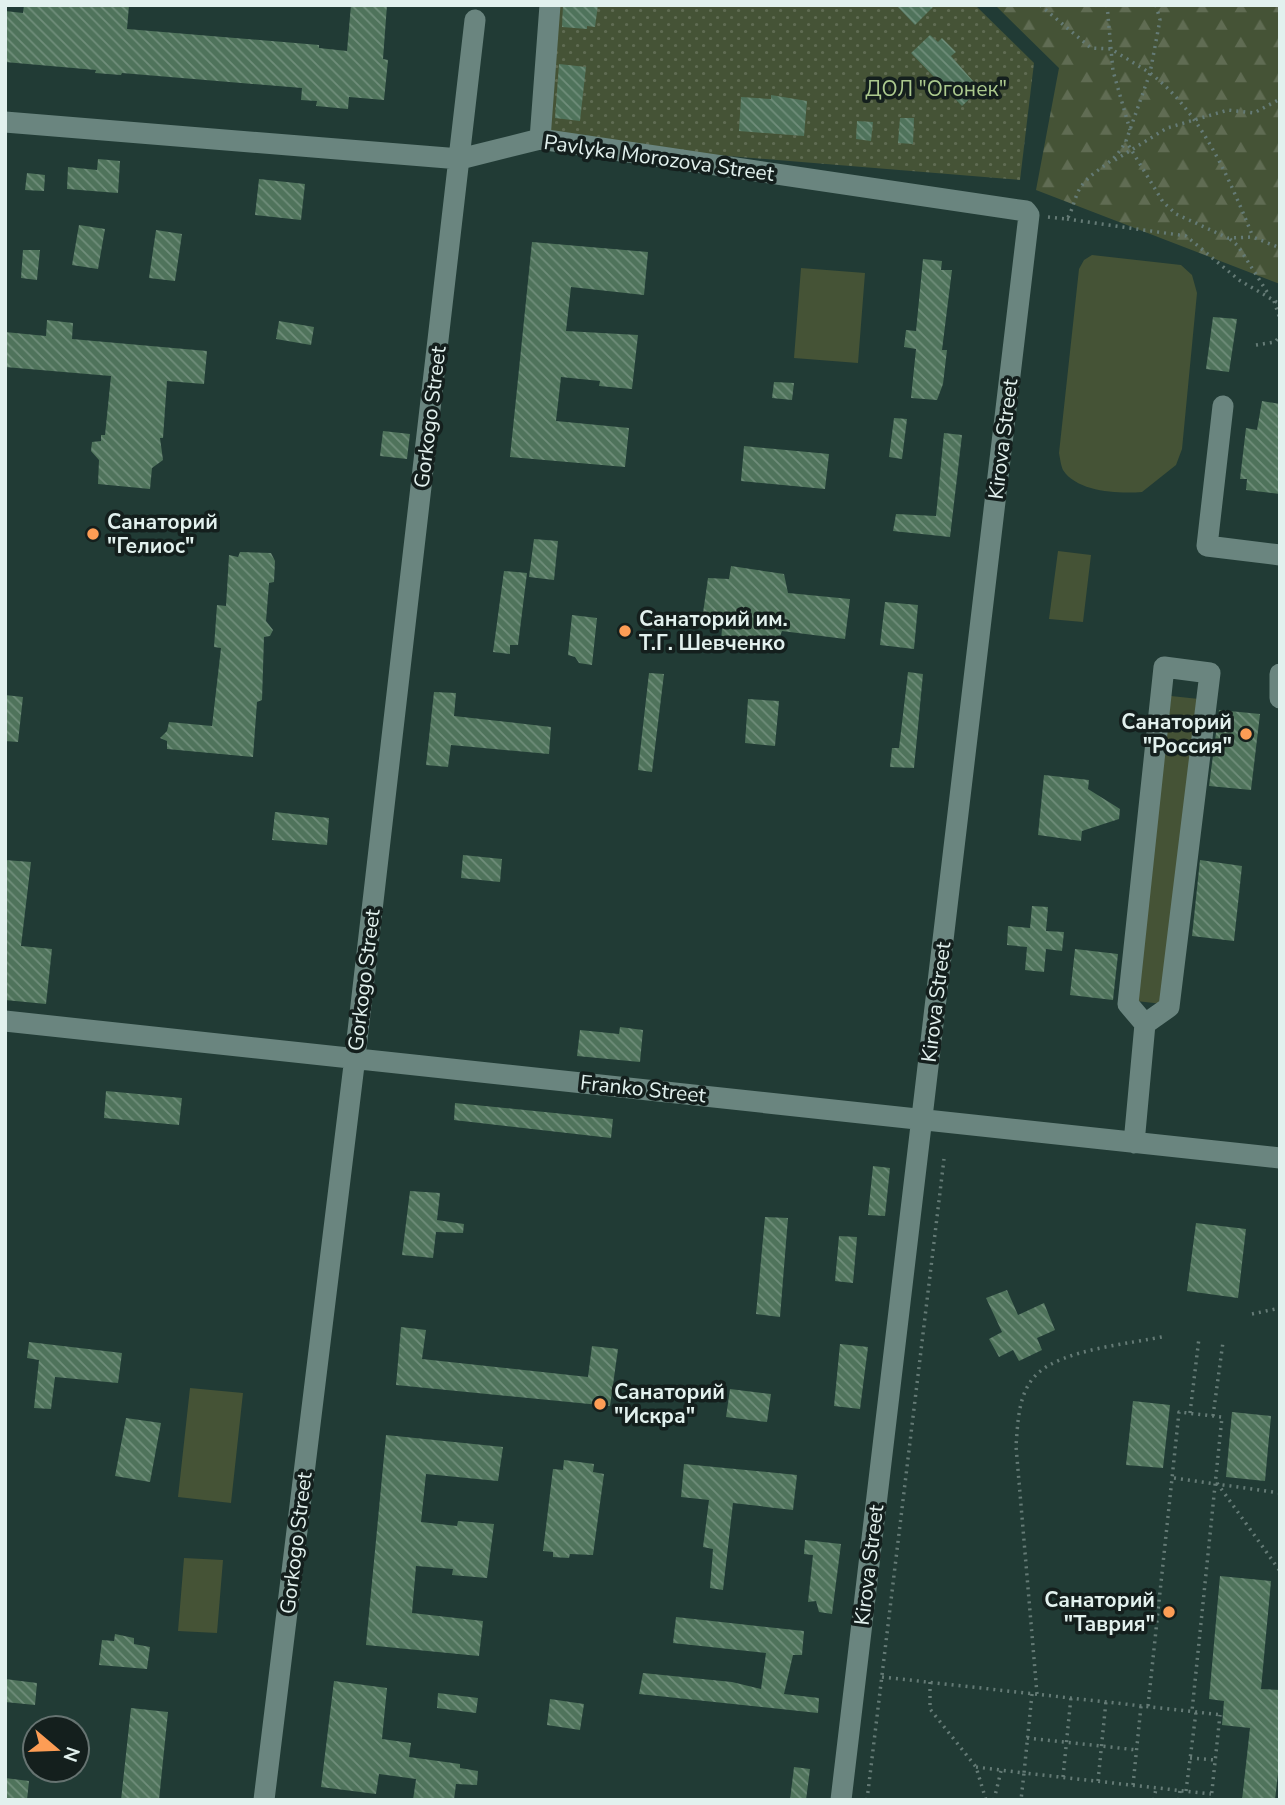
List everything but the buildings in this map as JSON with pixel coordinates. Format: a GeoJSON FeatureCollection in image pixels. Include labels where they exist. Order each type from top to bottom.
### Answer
{"type":"FeatureCollection","features":[{"type":"Feature","properties":{"kind":"street"},"geometry":{"type":"LineString","coordinates":[[540,139],[550,5]]}},
{"type":"Feature","properties":{"kind":"street","name":"Gorkogo Street"},"geometry":{"type":"LineString","coordinates":[[264,1800],[355,1057],[475,20]]}},
{"type":"Feature","properties":{"kind":"street","name":"Pavlyka Morozova Street"},"geometry":{"type":"LineString","coordinates":[[5,122],[460,159],[540,139],[1025,213]]}},
{"type":"Feature","properties":{"kind":"street","name":"Kirova Street"},"geometry":{"type":"LineString","coordinates":[[841,1800],[1025,213]]}},
{"type":"Feature","properties":{"kind":"street"},"geometry":{"type":"LineString","coordinates":[[1223,406],[1207,546],[1280,555]]}},
{"type":"Feature","properties":{"kind":"street"},"geometry":{"type":"LineString","coordinates":[[1134,1143],[1145,1024],[1128,1004],[1164,667],[1210,673],[1169,1007],[1145,1024]]}},
{"type":"Feature","properties":{"kind":"street"},"geometry":{"type":"LineString","coordinates":[[1280,674],[1280,698]]}},
{"type":"Feature","properties":{"kind":"street","name":"Franko Street"},"geometry":{"type":"LineString","coordinates":[[5,1021],[1280,1158]]}},
{"type":"Feature","properties":{"kind":"path"},"geometry":{"type":"LineString","coordinates":[[1040,5],[1091,48],[1111,49],[1166,85],[1196,121],[1220,164],[1253,237]]}},
{"type":"Feature","properties":{"kind":"path"},"geometry":{"type":"LineString","coordinates":[[1107,5],[1113,71],[1130,130]]}},
{"type":"Feature","properties":{"kind":"path"},"geometry":{"type":"LineString","coordinates":[[1115,160],[1126,141],[1150,73],[1160,20],[1156,5]]}},
{"type":"Feature","properties":{"kind":"path"},"geometry":{"type":"LineString","coordinates":[[1067,219],[1080,187],[1095,172],[1167,128],[1228,110],[1254,113],[1280,99]]}},
{"type":"Feature","properties":{"kind":"path"},"geometry":{"type":"LineString","coordinates":[[1126,141],[1163,202],[1176,214],[1228,238],[1238,246],[1258,282],[1273,300],[1280,319]]}},
{"type":"Feature","properties":{"kind":"path"},"geometry":{"type":"LineString","coordinates":[[1025,213],[1186,236],[1239,280],[1280,304]]}},
{"type":"Feature","properties":{"kind":"path"},"geometry":{"type":"LineString","coordinates":[[1228,238],[1253,237],[1280,248]]}},
{"type":"Feature","properties":{"kind":"path"},"geometry":{"type":"LineString","coordinates":[[1256,345],[1275,342],[1280,336]]}},
{"type":"Feature","properties":{"kind":"path"},"geometry":{"type":"LineString","coordinates":[[867,1800],[944,1159]]}},
{"type":"Feature","properties":{"kind":"path"},"geometry":{"type":"LineString","coordinates":[[1252,1314],[1280,1308]]}},
{"type":"Feature","properties":{"kind":"path"},"geometry":{"type":"LineString","coordinates":[[1021,1800],[1027,1738],[1035,1694],[1016,1446],[1018,1414],[1023,1398],[1037,1374],[1059,1362],[1096,1348],[1166,1336]]}},
{"type":"Feature","properties":{"kind":"path"},"geometry":{"type":"LineString","coordinates":[[1190,1413],[1199,1338]]}},
{"type":"Feature","properties":{"kind":"path"},"geometry":{"type":"LineString","coordinates":[[1213,1416],[1223,1342]]}},
{"type":"Feature","properties":{"kind":"path"},"geometry":{"type":"LineString","coordinates":[[1148,1706],[1179,1412],[1222,1417],[1186,1791]]}},
{"type":"Feature","properties":{"kind":"path"},"geometry":{"type":"LineString","coordinates":[[1174,1478],[1280,1493]]}},
{"type":"Feature","properties":{"kind":"path"},"geometry":{"type":"LineString","coordinates":[[1216,1482],[1280,1571]]}},
{"type":"Feature","properties":{"kind":"path"},"geometry":{"type":"LineString","coordinates":[[882,1677],[1221,1715],[1211,1800]]}},
{"type":"Feature","properties":{"kind":"path"},"geometry":{"type":"LineString","coordinates":[[930,1682],[930,1709],[976,1767],[986,1800]]}},
{"type":"Feature","properties":{"kind":"path"},"geometry":{"type":"LineString","coordinates":[[1063,1777],[1071,1698]]}},
{"type":"Feature","properties":{"kind":"path"},"geometry":{"type":"LineString","coordinates":[[1098,1781],[1106,1701]]}},
{"type":"Feature","properties":{"kind":"path"},"geometry":{"type":"LineString","coordinates":[[1133,1785],[1142,1706]]}},
{"type":"Feature","properties":{"kind":"path"},"geometry":{"type":"LineString","coordinates":[[1027,1738],[1137,1750]]}},
{"type":"Feature","properties":{"kind":"path"},"geometry":{"type":"LineString","coordinates":[[1190,1758],[1215,1760]]}},
{"type":"Feature","properties":{"kind":"path"},"geometry":{"type":"LineString","coordinates":[[976,1767],[1211,1794]]}},
{"type":"Feature","properties":{"kind":"path"},"geometry":{"type":"LineString","coordinates":[[994,1800],[1001,1771]]}},
{"type":"Feature","properties":{"kind":"path"},"geometry":{"type":"LineString","coordinates":[[1154,1800],[1156,1787]]}},
{"type":"Feature","properties":{"kind":"path"},"geometry":{"type":"LineString","coordinates":[[1179,1800],[1180,1790]]}},
{"type":"Feature","properties":{"kind":"green space","name":"ДОЛ \"Огонек\""},"geometry":{"type":"Polygon","coordinates":[[[550,5],[975,5],[1034,63],[1020,180],[534,140],[550,5]]]}},
{"type":"Feature","properties":{"kind":"green space"},"geometry":{"type":"Polygon","coordinates":[[[995,5],[1280,5],[1280,284],[1036,190],[1059,68],[995,5]]]}},
{"type":"Feature","properties":{"kind":"green space"},"geometry":{"type":"Polygon","coordinates":[[[1092,255],[1181,265],[1192,275],[1197,293],[1182,449],[1176,465],[1142,492],[1111,492],[1078,483],[1063,470],[1059,453],[1079,269],[1084,260],[1092,255]]]}},
{"type":"Feature","properties":{"kind":"green space"},"geometry":{"type":"Polygon","coordinates":[[[801,268],[865,273],[858,363],[794,358],[801,268]]]}},
{"type":"Feature","properties":{"kind":"green space"},"geometry":{"type":"Polygon","coordinates":[[[1058,551],[1091,555],[1083,622],[1049,619],[1058,551]]]}},
{"type":"Feature","properties":{"kind":"green space"},"geometry":{"type":"Polygon","coordinates":[[[1171,696],[1199,699],[1163,1004],[1136,1001],[1171,696]]]}},
{"type":"Feature","properties":{"kind":"green space"},"geometry":{"type":"Polygon","coordinates":[[[190,1388],[243,1393],[231,1503],[178,1497],[190,1388]]]}},
{"type":"Feature","properties":{"kind":"green space"},"geometry":{"type":"Polygon","coordinates":[[[184,1558],[223,1560],[217,1633],[178,1631],[184,1558]]]}},
{"type":"Feature","properties":{"kind":"place","name":"Санаторий \"Гелиос\""},"geometry":{"type":"Point","coordinates":[93,534]}},
{"type":"Feature","properties":{"kind":"place","name":"Санаторий им. Т.Г. Шевченко"},"geometry":{"type":"Point","coordinates":[625,631]}},
{"type":"Feature","properties":{"kind":"place","name":"Санаторий \"Россия\""},"geometry":{"type":"Point","coordinates":[1246,734]}},
{"type":"Feature","properties":{"kind":"place","name":"Санаторий \"Искра\""},"geometry":{"type":"Point","coordinates":[600,1404]}},
{"type":"Feature","properties":{"kind":"place","name":"Санаторий \"Таврия\""},"geometry":{"type":"Point","coordinates":[1169,1612]}}]}
